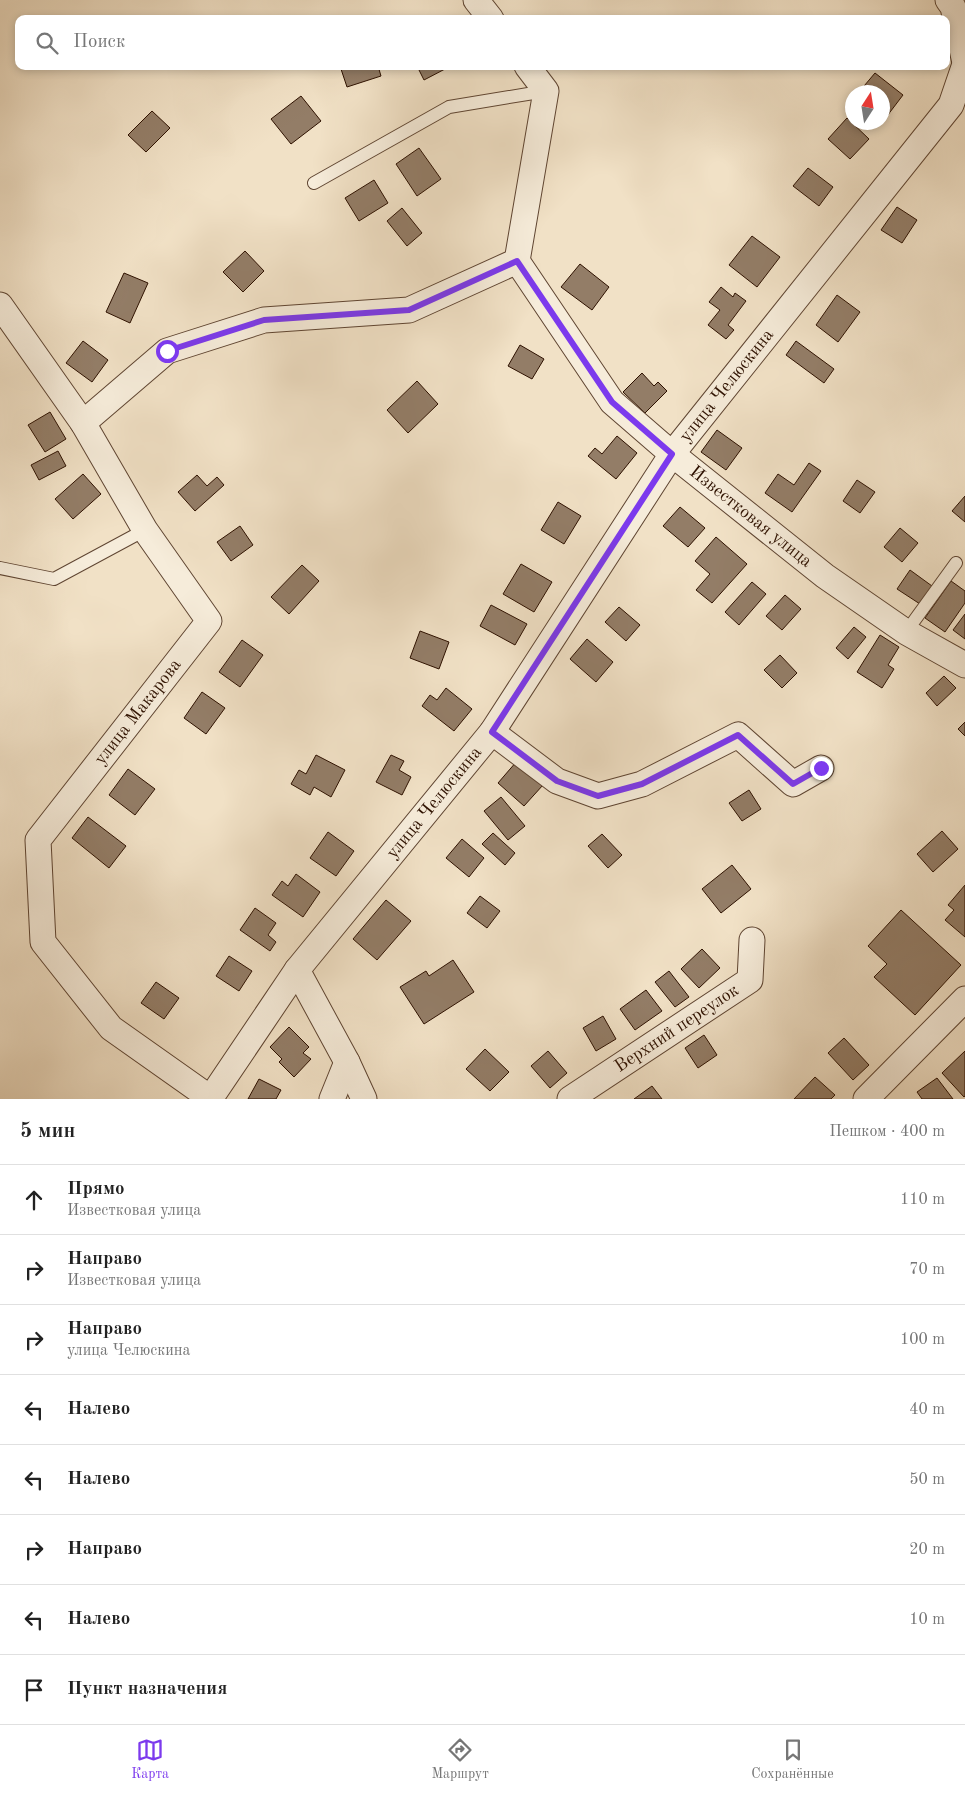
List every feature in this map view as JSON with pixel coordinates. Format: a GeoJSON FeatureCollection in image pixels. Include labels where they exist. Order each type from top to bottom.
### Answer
{"type":"FeatureCollection","features":[{"type":"Feature","properties":{"kind":"street"},"geometry":{"type":"LineString","coordinates":[[476,0],[488,15]]}},
{"type":"Feature","properties":{"kind":"street"},"geometry":{"type":"LineString","coordinates":[[948,0],[953,6],[965,64]]}},
{"type":"Feature","properties":{"kind":"street","name":"улица Челюскина"},"geometry":{"type":"LineString","coordinates":[[210,1099],[297,970],[492,732],[672,454],[958,112],[965,64]]}},
{"type":"Feature","properties":{"kind":"street"},"geometry":{"type":"LineString","coordinates":[[83,423],[167,351],[264,320],[409,310],[517,261],[546,91],[530,70]]}},
{"type":"Feature","properties":{"kind":"street","name":"Известковая улица"},"geometry":{"type":"LineString","coordinates":[[517,261],[612,402],[672,454],[826,576],[906,632],[965,665]]}},
{"type":"Feature","properties":{"kind":"street","name":"улица Макарова"},"geometry":{"type":"LineString","coordinates":[[0,305],[83,423],[145,530],[209,621],[38,840],[43,942],[111,1028],[210,1099]]}},
{"type":"Feature","properties":{"kind":"street"},"geometry":{"type":"LineString","coordinates":[[492,732],[557,781],[598,796],[642,784],[738,735],[793,784],[821,768]]}},
{"type":"Feature","properties":{"kind":"street","name":"Верхний переулок"},"geometry":{"type":"LineString","coordinates":[[570,1099],[750,980],[752,940]]}},
{"type":"Feature","properties":{"kind":"street"},"geometry":{"type":"LineString","coordinates":[[297,970],[347,1062],[364,1099]]}},
{"type":"Feature","properties":{"kind":"street"},"geometry":{"type":"LineString","coordinates":[[866,1099],[965,999]]}},
{"type":"Feature","properties":{"kind":"street"},"geometry":{"type":"LineString","coordinates":[[332,1099],[347,1062]]}},
{"type":"Feature","properties":{"kind":"lane"},"geometry":{"type":"LineString","coordinates":[[314,183],[448,107],[546,91]]}},
{"type":"Feature","properties":{"kind":"lane"},"geometry":{"type":"LineString","coordinates":[[0,568],[54,579],[145,530]]}},
{"type":"Feature","properties":{"kind":"lane"},"geometry":{"type":"LineString","coordinates":[[906,632],[956,563]]}},
{"type":"Feature","properties":{"kind":"building"},"geometry":{"type":"Polygon","coordinates":[[[341,70],[379,70],[381,76],[347,87],[341,70]]]}},
{"type":"Feature","properties":{"kind":"building"},"geometry":{"type":"Polygon","coordinates":[[[419,70],[443,70],[424,80],[419,70]]]}},
{"type":"Feature","properties":{"kind":"building"},"geometry":{"type":"Polygon","coordinates":[[[875,73],[903,95],[890,112],[890,85],[865,85],[875,73]]]}},
{"type":"Feature","properties":{"kind":"building"},"geometry":{"type":"Polygon","coordinates":[[[301,96],[321,121],[291,144],[271,119],[301,96]]]}},
{"type":"Feature","properties":{"kind":"building"},"geometry":{"type":"Polygon","coordinates":[[[152,111],[170,128],[146,152],[128,135],[152,111]]]}},
{"type":"Feature","properties":{"kind":"building"},"geometry":{"type":"Polygon","coordinates":[[[845,120],[845,130],[860,130],[869,139],[850,159],[828,139],[845,120]]]}},
{"type":"Feature","properties":{"kind":"building"},"geometry":{"type":"Polygon","coordinates":[[[419,148],[441,179],[417,196],[396,164],[419,148]]]}},
{"type":"Feature","properties":{"kind":"building"},"geometry":{"type":"Polygon","coordinates":[[[808,168],[833,187],[819,206],[793,186],[808,168]]]}},
{"type":"Feature","properties":{"kind":"building"},"geometry":{"type":"Polygon","coordinates":[[[374,180],[388,203],[359,221],[345,198],[374,180]]]}},
{"type":"Feature","properties":{"kind":"building"},"geometry":{"type":"Polygon","coordinates":[[[897,207],[917,220],[902,243],[881,230],[897,207]]]}},
{"type":"Feature","properties":{"kind":"building"},"geometry":{"type":"Polygon","coordinates":[[[402,208],[422,233],[407,246],[387,221],[402,208]]]}},
{"type":"Feature","properties":{"kind":"building"},"geometry":{"type":"Polygon","coordinates":[[[752,236],[780,257],[757,287],[729,265],[752,236]]]}},
{"type":"Feature","properties":{"kind":"building"},"geometry":{"type":"Polygon","coordinates":[[[245,251],[264,271],[243,292],[223,272],[245,251]]]}},
{"type":"Feature","properties":{"kind":"building"},"geometry":{"type":"Polygon","coordinates":[[[580,264],[609,287],[592,310],[561,287],[580,264]]]}},
{"type":"Feature","properties":{"kind":"building"},"geometry":{"type":"Polygon","coordinates":[[[124,273],[148,283],[130,323],[106,312],[124,273]]]}},
{"type":"Feature","properties":{"kind":"building"},"geometry":{"type":"Polygon","coordinates":[[[721,287],[733,297],[735,293],[746,301],[728,325],[734,330],[726,339],[708,325],[720,310],[709,302],[721,287]]]}},
{"type":"Feature","properties":{"kind":"building"},"geometry":{"type":"Polygon","coordinates":[[[837,295],[860,312],[838,342],[816,325],[837,295]]]}},
{"type":"Feature","properties":{"kind":"building"},"geometry":{"type":"Polygon","coordinates":[[[83,341],[108,360],[92,382],[66,363],[83,341]]]}},
{"type":"Feature","properties":{"kind":"building"},"geometry":{"type":"Polygon","coordinates":[[[796,341],[834,369],[824,383],[786,355],[796,341]]]}},
{"type":"Feature","properties":{"kind":"building"},"geometry":{"type":"Polygon","coordinates":[[[520,345],[544,359],[532,379],[508,366],[520,345]]]}},
{"type":"Feature","properties":{"kind":"building"},"geometry":{"type":"Polygon","coordinates":[[[642,373],[654,386],[658,382],[667,391],[645,413],[623,392],[642,373]]]}},
{"type":"Feature","properties":{"kind":"building"},"geometry":{"type":"Polygon","coordinates":[[[417,381],[438,404],[408,433],[387,410],[417,381]]]}},
{"type":"Feature","properties":{"kind":"building"},"geometry":{"type":"Polygon","coordinates":[[[50,412],[66,439],[45,452],[28,425],[50,412]]]}},
{"type":"Feature","properties":{"kind":"building"},"geometry":{"type":"Polygon","coordinates":[[[717,430],[742,448],[726,470],[701,452],[717,430]]]}},
{"type":"Feature","properties":{"kind":"building"},"geometry":{"type":"Polygon","coordinates":[[[617,436],[637,453],[616,479],[588,456],[595,448],[602,454],[617,436]]]}},
{"type":"Feature","properties":{"kind":"building"},"geometry":{"type":"Polygon","coordinates":[[[58,451],[66,466],[39,480],[31,465],[58,451]]]}},
{"type":"Feature","properties":{"kind":"building"},"geometry":{"type":"Polygon","coordinates":[[[809,463],[821,471],[792,512],[765,493],[778,474],[794,485],[809,463]]]}},
{"type":"Feature","properties":{"kind":"building"},"geometry":{"type":"Polygon","coordinates":[[[83,474],[101,494],[73,519],[55,499],[83,474]]]}},
{"type":"Feature","properties":{"kind":"building"},"geometry":{"type":"Polygon","coordinates":[[[197,475],[207,486],[217,477],[224,485],[195,511],[178,492],[197,475]]]}},
{"type":"Feature","properties":{"kind":"building"},"geometry":{"type":"Polygon","coordinates":[[[857,480],[875,492],[860,513],[843,501],[857,480]]]}},
{"type":"Feature","properties":{"kind":"building"},"geometry":{"type":"Polygon","coordinates":[[[965,496],[965,522],[952,511],[965,496]]]}},
{"type":"Feature","properties":{"kind":"building"},"geometry":{"type":"Polygon","coordinates":[[[558,502],[581,516],[564,544],[541,530],[558,502]]]}},
{"type":"Feature","properties":{"kind":"building"},"geometry":{"type":"Polygon","coordinates":[[[680,507],[705,528],[688,547],[663,526],[680,507]]]}},
{"type":"Feature","properties":{"kind":"building"},"geometry":{"type":"Polygon","coordinates":[[[240,526],[253,545],[231,561],[217,542],[240,526]]]}},
{"type":"Feature","properties":{"kind":"building"},"geometry":{"type":"Polygon","coordinates":[[[900,528],[918,543],[902,562],[884,547],[900,528]]]}},
{"type":"Feature","properties":{"kind":"building"},"geometry":{"type":"Polygon","coordinates":[[[716,537],[747,564],[712,603],[696,590],[710,574],[695,561],[716,537]]]}},
{"type":"Feature","properties":{"kind":"building"},"geometry":{"type":"Polygon","coordinates":[[[521,564],[552,582],[534,612],[503,594],[521,564]]]}},
{"type":"Feature","properties":{"kind":"building"},"geometry":{"type":"Polygon","coordinates":[[[302,565],[319,581],[289,614],[271,597],[302,565]]]}},
{"type":"Feature","properties":{"kind":"building"},"geometry":{"type":"Polygon","coordinates":[[[910,570],[932,586],[920,604],[897,589],[910,570]]]}},
{"type":"Feature","properties":{"kind":"building"},"geometry":{"type":"Polygon","coordinates":[[[951,581],[965,591],[965,603],[945,632],[925,618],[951,581]]]}},
{"type":"Feature","properties":{"kind":"building"},"geometry":{"type":"Polygon","coordinates":[[[752,582],[766,594],[739,625],[725,612],[752,582]]]}},
{"type":"Feature","properties":{"kind":"building"},"geometry":{"type":"Polygon","coordinates":[[[785,595],[801,609],[782,630],[766,616],[785,595]]]}},
{"type":"Feature","properties":{"kind":"building"},"geometry":{"type":"Polygon","coordinates":[[[491,605],[527,624],[515,645],[480,626],[491,605]]]}},
{"type":"Feature","properties":{"kind":"building"},"geometry":{"type":"Polygon","coordinates":[[[619,607],[640,625],[626,641],[605,622],[619,607]]]}},
{"type":"Feature","properties":{"kind":"building"},"geometry":{"type":"Polygon","coordinates":[[[965,614],[965,639],[953,630],[965,614]]]}},
{"type":"Feature","properties":{"kind":"building"},"geometry":{"type":"Polygon","coordinates":[[[854,627],[866,637],[848,659],[836,648],[854,627]]]}},
{"type":"Feature","properties":{"kind":"building"},"geometry":{"type":"Polygon","coordinates":[[[420,631],[449,642],[439,669],[410,658],[420,631]]]}},
{"type":"Feature","properties":{"kind":"building"},"geometry":{"type":"Polygon","coordinates":[[[880,635],[899,647],[888,665],[894,669],[882,688],[857,672],[880,635]]]}},
{"type":"Feature","properties":{"kind":"building"},"geometry":{"type":"Polygon","coordinates":[[[587,639],[613,662],[596,682],[570,659],[587,639]]]}},
{"type":"Feature","properties":{"kind":"building"},"geometry":{"type":"Polygon","coordinates":[[[242,640],[263,655],[240,687],[219,672],[242,640]]]}},
{"type":"Feature","properties":{"kind":"building"},"geometry":{"type":"Polygon","coordinates":[[[780,655],[797,673],[782,688],[764,670],[780,655]]]}},
{"type":"Feature","properties":{"kind":"building"},"geometry":{"type":"Polygon","coordinates":[[[944,676],[956,688],[937,706],[926,693],[944,676]]]}},
{"type":"Feature","properties":{"kind":"building"},"geometry":{"type":"Polygon","coordinates":[[[446,688],[472,709],[454,731],[422,706],[430,695],[437,700],[446,688]]]}},
{"type":"Feature","properties":{"kind":"building"},"geometry":{"type":"Polygon","coordinates":[[[202,692],[225,708],[206,734],[184,718],[202,692]]]}},
{"type":"Feature","properties":{"kind":"building"},"geometry":{"type":"Polygon","coordinates":[[[965,722],[965,736],[958,729],[965,722]]]}},
{"type":"Feature","properties":{"kind":"building"},"geometry":{"type":"Polygon","coordinates":[[[316,755],[345,770],[331,797],[314,787],[310,795],[291,784],[299,770],[306,774],[316,755]]]}},
{"type":"Feature","properties":{"kind":"building"},"geometry":{"type":"Polygon","coordinates":[[[391,755],[404,761],[399,770],[411,777],[402,795],[376,782],[391,755]]]}},
{"type":"Feature","properties":{"kind":"building"},"geometry":{"type":"Polygon","coordinates":[[[517,761],[543,785],[524,806],[498,783],[517,761]]]}},
{"type":"Feature","properties":{"kind":"building"},"geometry":{"type":"Polygon","coordinates":[[[128,769],[155,789],[135,815],[109,795],[128,769]]]}},
{"type":"Feature","properties":{"kind":"building"},"geometry":{"type":"Polygon","coordinates":[[[749,790],[761,809],[742,821],[729,803],[749,790]]]}},
{"type":"Feature","properties":{"kind":"building"},"geometry":{"type":"Polygon","coordinates":[[[501,797],[525,826],[508,840],[484,811],[501,797]]]}},
{"type":"Feature","properties":{"kind":"building"},"geometry":{"type":"Polygon","coordinates":[[[88,817],[126,846],[109,868],[72,838],[88,817]]]}},
{"type":"Feature","properties":{"kind":"building"},"geometry":{"type":"Polygon","coordinates":[[[942,831],[958,849],[933,872],[917,854],[942,831]]]}},
{"type":"Feature","properties":{"kind":"building"},"geometry":{"type":"Polygon","coordinates":[[[328,832],[354,851],[336,876],[310,858],[328,832]]]}},
{"type":"Feature","properties":{"kind":"building"},"geometry":{"type":"Polygon","coordinates":[[[493,833],[515,853],[505,865],[482,844],[493,833]]]}},
{"type":"Feature","properties":{"kind":"building"},"geometry":{"type":"Polygon","coordinates":[[[602,834],[622,855],[608,868],[588,846],[602,834]]]}},
{"type":"Feature","properties":{"kind":"building"},"geometry":{"type":"Polygon","coordinates":[[[462,839],[484,858],[469,877],[446,858],[462,839]]]}},
{"type":"Feature","properties":{"kind":"building"},"geometry":{"type":"Polygon","coordinates":[[[732,865],[751,889],[721,913],[702,889],[732,865]]]}},
{"type":"Feature","properties":{"kind":"building"},"geometry":{"type":"Polygon","coordinates":[[[296,874],[320,892],[303,917],[272,895],[282,881],[288,886],[296,874]]]}},
{"type":"Feature","properties":{"kind":"building"},"geometry":{"type":"Polygon","coordinates":[[[965,885],[965,937],[945,920],[954,910],[948,905],[965,885]]]}},
{"type":"Feature","properties":{"kind":"building"},"geometry":{"type":"Polygon","coordinates":[[[480,896],[500,911],[487,928],[467,913],[480,896]]]}},
{"type":"Feature","properties":{"kind":"building"},"geometry":{"type":"Polygon","coordinates":[[[386,900],[411,921],[377,960],[353,939],[386,900]]]}},
{"type":"Feature","properties":{"kind":"building"},"geometry":{"type":"Polygon","coordinates":[[[255,908],[276,923],[268,935],[276,942],[270,951],[240,930],[255,908]]]}},
{"type":"Feature","properties":{"kind":"building"},"geometry":{"type":"Polygon","coordinates":[[[901,910],[961,965],[915,1015],[874,977],[887,964],[868,946],[901,910]]]}},
{"type":"Feature","properties":{"kind":"building"},"geometry":{"type":"Polygon","coordinates":[[[702,949],[720,968],[699,988],[681,969],[702,949]]]}},
{"type":"Feature","properties":{"kind":"building"},"geometry":{"type":"Polygon","coordinates":[[[229,956],[252,971],[239,991],[216,976],[229,956]]]}},
{"type":"Feature","properties":{"kind":"building"},"geometry":{"type":"Polygon","coordinates":[[[453,960],[474,992],[424,1024],[400,987],[426,971],[429,976],[453,960]]]}},
{"type":"Feature","properties":{"kind":"building"},"geometry":{"type":"Polygon","coordinates":[[[669,971],[689,997],[675,1007],[655,982],[669,971]]]}},
{"type":"Feature","properties":{"kind":"building"},"geometry":{"type":"Polygon","coordinates":[[[156,982],[179,998],[164,1019],[141,1003],[156,982]]]}},
{"type":"Feature","properties":{"kind":"building"},"geometry":{"type":"Polygon","coordinates":[[[646,990],[662,1011],[635,1030],[620,1009],[646,990]]]}},
{"type":"Feature","properties":{"kind":"building"},"geometry":{"type":"Polygon","coordinates":[[[603,1016],[616,1039],[596,1051],[583,1028],[603,1016]]]}},
{"type":"Feature","properties":{"kind":"building"},"geometry":{"type":"Polygon","coordinates":[[[289,1027],[309,1047],[303,1053],[311,1059],[294,1077],[279,1062],[282,1059],[270,1047],[289,1027]]]}},
{"type":"Feature","properties":{"kind":"building"},"geometry":{"type":"Polygon","coordinates":[[[704,1035],[717,1055],[698,1068],[685,1048],[704,1035]]]}},
{"type":"Feature","properties":{"kind":"building"},"geometry":{"type":"Polygon","coordinates":[[[844,1038],[869,1065],[853,1080],[828,1053],[844,1038]]]}},
{"type":"Feature","properties":{"kind":"building"},"geometry":{"type":"Polygon","coordinates":[[[485,1049],[509,1072],[490,1091],[466,1069],[485,1049]]]}},
{"type":"Feature","properties":{"kind":"building"},"geometry":{"type":"Polygon","coordinates":[[[548,1051],[567,1073],[550,1088],[531,1066],[548,1051]]]}},
{"type":"Feature","properties":{"kind":"building"},"geometry":{"type":"Polygon","coordinates":[[[965,1051],[965,1096],[964,1097],[942,1073],[965,1051]]]}},
{"type":"Feature","properties":{"kind":"building"},"geometry":{"type":"Polygon","coordinates":[[[815,1077],[835,1095],[831,1099],[794,1099],[815,1077]]]}},
{"type":"Feature","properties":{"kind":"building"},"geometry":{"type":"Polygon","coordinates":[[[937,1078],[953,1099],[922,1099],[917,1092],[937,1078]]]}},
{"type":"Feature","properties":{"kind":"building"},"geometry":{"type":"Polygon","coordinates":[[[259,1079],[281,1090],[276,1099],[248,1099],[259,1079]]]}},
{"type":"Feature","properties":{"kind":"building"},"geometry":{"type":"Polygon","coordinates":[[[652,1086],[662,1099],[634,1099],[652,1086]]]}},
{"type":"Feature","properties":{"kind":"route"},"geometry":{"type":"LineString","coordinates":[[167,351],[264,320],[409,310],[517,261],[612,402],[672,454],[492,732],[557,781],[598,796],[642,784],[738,735],[793,784],[821,768]]}}]}
